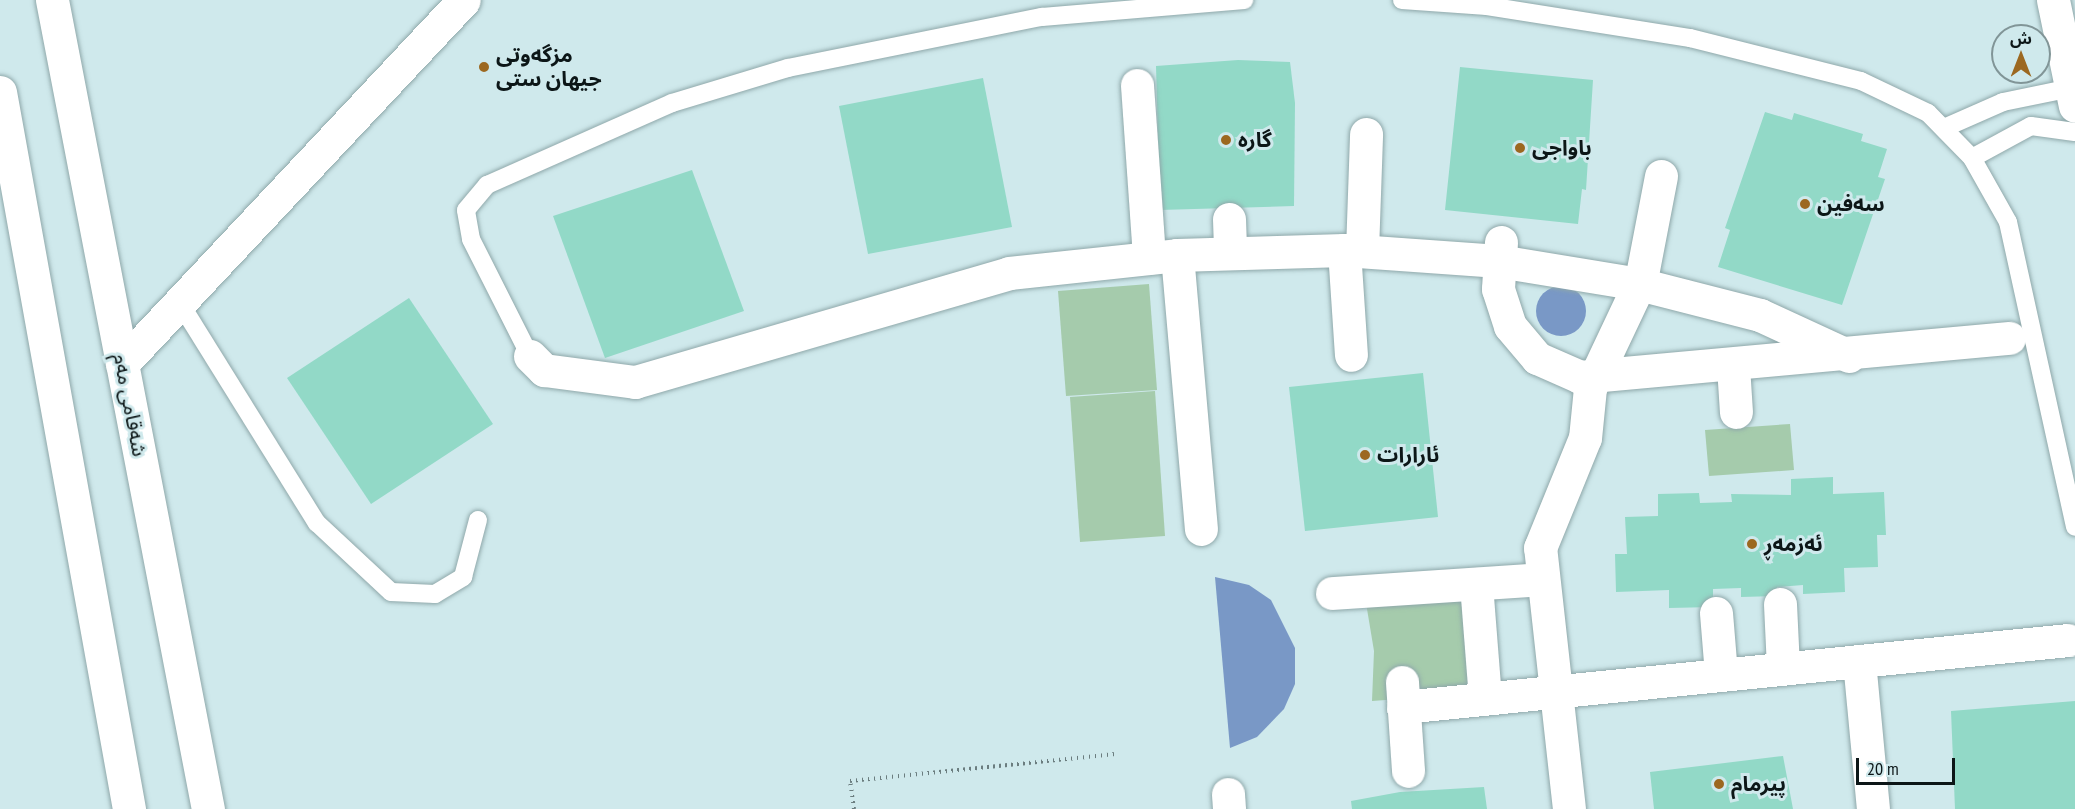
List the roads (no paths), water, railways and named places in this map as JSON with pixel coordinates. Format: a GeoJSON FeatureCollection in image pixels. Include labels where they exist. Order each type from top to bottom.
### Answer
{"type":"FeatureCollection","features":[{"type":"Feature","properties":{"kind":"street","name":"شەقامی مەم"},"geometry":{"type":"LineString","coordinates":[[52,0],[208,809]]}},
{"type":"Feature","properties":{"kind":"street"},"geometry":{"type":"LineString","coordinates":[[122,364],[178,300],[464,0]]}},
{"type":"Feature","properties":{"kind":"street"},"geometry":{"type":"LineString","coordinates":[[2053,0],[2073,97]]}},
{"type":"Feature","properties":{"kind":"street"},"geometry":{"type":"LineString","coordinates":[[1137,85],[1201,530]]}},
{"type":"Feature","properties":{"kind":"street"},"geometry":{"type":"LineString","coordinates":[[0,92],[129,809]]}},
{"type":"Feature","properties":{"kind":"street"},"geometry":{"type":"LineString","coordinates":[[1351,355],[1353,251],[1366,134]]}},
{"type":"Feature","properties":{"kind":"street"},"geometry":{"type":"LineString","coordinates":[[1569,809],[1559,691],[1543,579],[1544,531],[1585,438],[1594,379],[1639,284],[1661,176]]}},
{"type":"Feature","properties":{"kind":"street"},"geometry":{"type":"LineString","coordinates":[[1228,219],[1230,253]]}},
{"type":"Feature","properties":{"kind":"street"},"geometry":{"type":"LineString","coordinates":[[530,356],[544,370],[635,382],[1009,273],[1163,257],[1230,253],[1353,251],[1500,251],[1639,284],[1722,291],[1773,307],[1850,356]]}},
{"type":"Feature","properties":{"kind":"street"},"geometry":{"type":"LineString","coordinates":[[1500,251],[1498,289],[1510,326],[1551,368],[1594,379],[1850,356],[2009,338]]}},
{"type":"Feature","properties":{"kind":"street"},"geometry":{"type":"LineString","coordinates":[[1733,366],[1737,412]]}},
{"type":"Feature","properties":{"kind":"street"},"geometry":{"type":"LineString","coordinates":[[1332,593],[1543,579]]}},
{"type":"Feature","properties":{"kind":"street"},"geometry":{"type":"LineString","coordinates":[[1476,584],[1485,698]]}},
{"type":"Feature","properties":{"kind":"street"},"geometry":{"type":"LineString","coordinates":[[1780,603],[1783,668]]}},
{"type":"Feature","properties":{"kind":"street"},"geometry":{"type":"LineString","coordinates":[[1716,613],[1721,674]]}},
{"type":"Feature","properties":{"kind":"street"},"geometry":{"type":"LineString","coordinates":[[1408,771],[1402,694],[1485,698],[2068,640]]}},
{"type":"Feature","properties":{"kind":"street"},"geometry":{"type":"LineString","coordinates":[[1859,661],[1873,808]]}},
{"type":"Feature","properties":{"kind":"lane"},"geometry":{"type":"LineString","coordinates":[[530,356],[471,239],[466,210],[487,185],[672,103],[788,68],[1042,17],[1244,0]]}},
{"type":"Feature","properties":{"kind":"lane"},"geometry":{"type":"LineString","coordinates":[[1402,0],[1487,6],[1695,39],[1861,81],[1909,102],[1944,128],[1972,158],[2013,238],[2075,527]]}},
{"type":"Feature","properties":{"kind":"lane"},"geometry":{"type":"LineString","coordinates":[[1944,128],[2003,102],[2073,97]]}},
{"type":"Feature","properties":{"kind":"lane"},"geometry":{"type":"LineString","coordinates":[[1972,158],[2031,126],[2075,132]]}},
{"type":"Feature","properties":{"kind":"lane"},"geometry":{"type":"LineString","coordinates":[[178,300],[317,523],[392,592],[435,594],[463,577],[478,520]]}},
{"type":"Feature","properties":{"kind":"water"},"geometry":{"type":"Polygon","coordinates":[[[1566,286],[1579,293],[1585,301],[1585,321],[1579,329],[1571,335],[1556,336],[1543,329],[1537,321],[1536,306],[1543,293],[1551,287],[1566,286]]]}},
{"type":"Feature","properties":{"kind":"water"},"geometry":{"type":"Polygon","coordinates":[[[1215,577],[1249,585],[1271,600],[1295,648],[1295,684],[1284,709],[1257,737],[1230,748],[1215,577]]]}},
{"type":"Feature","properties":{"kind":"place","name":"مزگەوتی جیهان ستی"},"geometry":{"type":"Point","coordinates":[484,67]}},
{"type":"Feature","properties":{"kind":"place","name":"گارە"},"geometry":{"type":"Point","coordinates":[1226,140]}},
{"type":"Feature","properties":{"kind":"place","name":"باواجی"},"geometry":{"type":"Point","coordinates":[1520,148]}},
{"type":"Feature","properties":{"kind":"place","name":"سەفین"},"geometry":{"type":"Point","coordinates":[1805,204]}},
{"type":"Feature","properties":{"kind":"place","name":"ئارارات"},"geometry":{"type":"Point","coordinates":[1365,455]}},
{"type":"Feature","properties":{"kind":"place","name":"ئەزمەڕ"},"geometry":{"type":"Point","coordinates":[1752,544]}},
{"type":"Feature","properties":{"kind":"place","name":"پیرمام"},"geometry":{"type":"Point","coordinates":[1719,784]}}]}
